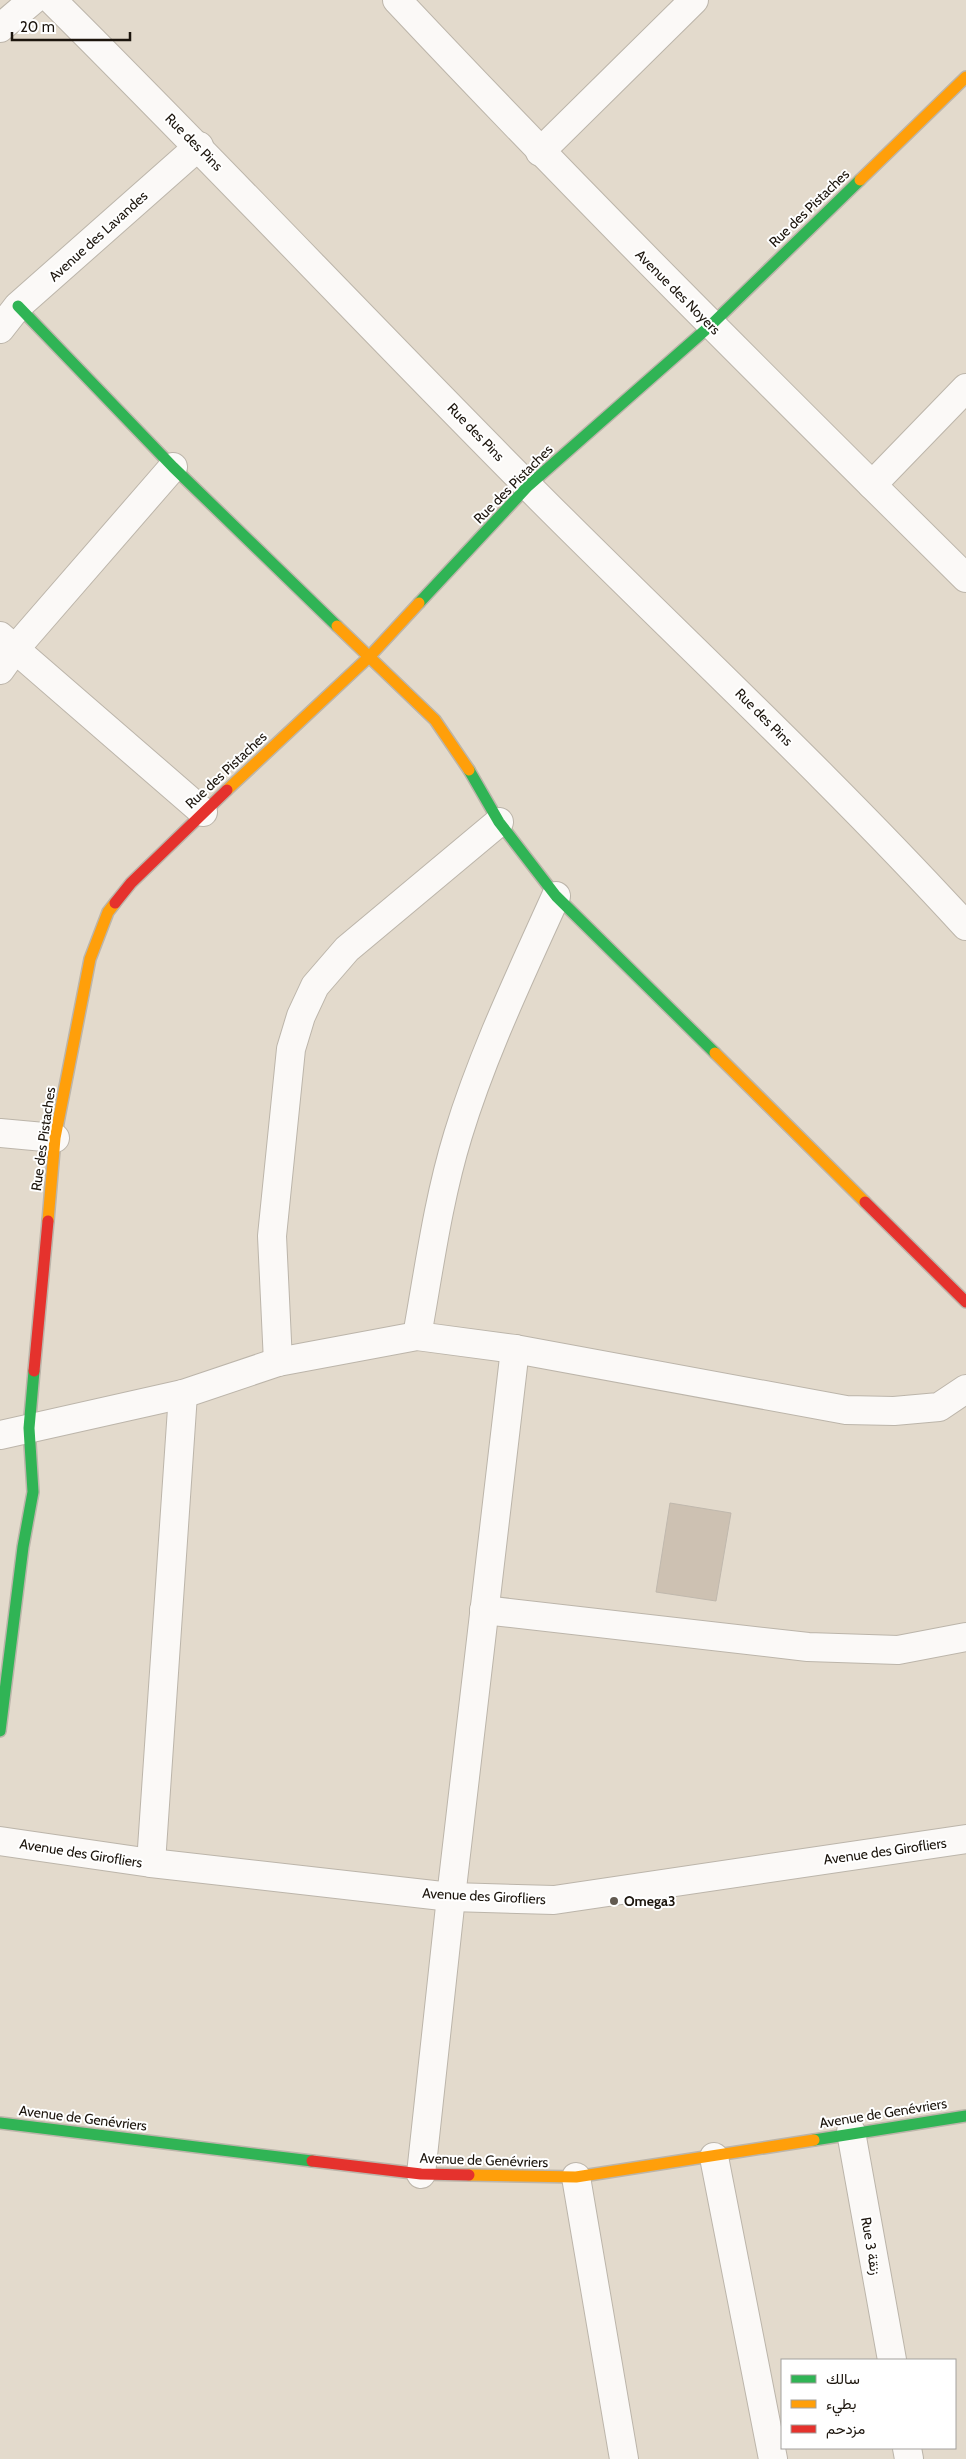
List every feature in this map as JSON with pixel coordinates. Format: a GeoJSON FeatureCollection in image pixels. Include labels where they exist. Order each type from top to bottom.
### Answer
{"type":"FeatureCollection","features":[{"type":"Feature","properties":{"kind":"street"},"geometry":{"type":"LineString","coordinates":[[0,28],[33,0]]}},
{"type":"Feature","properties":{"kind":"street","name":"Rue des Pins"},"geometry":{"type":"LineString","coordinates":[[52,0],[199,146],[528,486],[736,688],[912,866],[966,926]]}},
{"type":"Feature","properties":{"kind":"street","name":"Avenue des Noyers"},"geometry":{"type":"LineString","coordinates":[[397,0],[540,152],[710,325],[966,578]]}},
{"type":"Feature","properties":{"kind":"street"},"geometry":{"type":"LineString","coordinates":[[540,152],[694,0]]}},
{"type":"Feature","properties":{"kind":"street","name":"Rue des Pistaches"},"geometry":{"type":"LineString","coordinates":[[0,1732],[23,1547],[33,1492],[29,1428],[55,1138],[90,959],[108,912],[131,883],[203,812],[370,656],[528,486],[710,325],[966,77]]}},
{"type":"Feature","properties":{"kind":"street","name":"Avenue des Lavandes"},"geometry":{"type":"LineString","coordinates":[[0,329],[18,306],[199,146]]}},
{"type":"Feature","properties":{"kind":"street"},"geometry":{"type":"LineString","coordinates":[[18,306],[173,467],[435,720],[473,776],[472,778],[499,822],[556,896],[966,1302]]}},
{"type":"Feature","properties":{"kind":"street"},"geometry":{"type":"LineString","coordinates":[[872,485],[966,388]]}},
{"type":"Feature","properties":{"kind":"street"},"geometry":{"type":"LineString","coordinates":[[173,467],[5,652],[203,812]]}},
{"type":"Feature","properties":{"kind":"street"},"geometry":{"type":"LineString","coordinates":[[278,1362],[272,1236],[290,1049],[301,1016],[315,986],[347,950],[499,822]]}},
{"type":"Feature","properties":{"kind":"street"},"geometry":{"type":"LineString","coordinates":[[418,1336],[438,1218],[458,1136],[500,1021],[556,896]]}},
{"type":"Feature","properties":{"kind":"street"},"geometry":{"type":"LineString","coordinates":[[0,1133],[55,1138]]}},
{"type":"Feature","properties":{"kind":"street"},"geometry":{"type":"LineString","coordinates":[[0,1435],[183,1394],[278,1362],[418,1336],[515,1349],[846,1410],[894,1411],[939,1407],[966,1389]]}},
{"type":"Feature","properties":{"kind":"street"},"geometry":{"type":"LineString","coordinates":[[421,2174],[451,1897],[515,1349]]}},
{"type":"Feature","properties":{"kind":"street"},"geometry":{"type":"LineString","coordinates":[[151,1863],[183,1394]]}},
{"type":"Feature","properties":{"kind":"street"},"geometry":{"type":"LineString","coordinates":[[484,1610],[808,1647],[898,1650],[966,1637]]}},
{"type":"Feature","properties":{"kind":"street","name":"Avenue des Girofliers"},"geometry":{"type":"LineString","coordinates":[[0,1841],[151,1863],[451,1897],[554,1900],[966,1840]]}},
{"type":"Feature","properties":{"kind":"street","name":"Avenue de Genévriers"},"geometry":{"type":"LineString","coordinates":[[0,2123],[421,2174],[576,2177],[714,2157],[851,2132],[966,2116]]}},
{"type":"Feature","properties":{"kind":"street","name":"Rue 3 زنقة"},"geometry":{"type":"LineString","coordinates":[[851,2132],[892,2359]]}},
{"type":"Feature","properties":{"kind":"street"},"geometry":{"type":"LineString","coordinates":[[714,2157],[773,2459]]}},
{"type":"Feature","properties":{"kind":"street"},"geometry":{"type":"LineString","coordinates":[[576,2177],[624,2459]]}},
{"type":"Feature","properties":{"kind":"building"},"geometry":{"type":"Polygon","coordinates":[[[670,1503],[731,1513],[716,1601],[656,1592],[670,1503]]]}},
{"type":"Feature","properties":{"kind":"traffic: fast"},"geometry":{"type":"LineString","coordinates":[[419,603],[528,486],[711,325],[860,180]]}},
{"type":"Feature","properties":{"kind":"traffic: fast"},"geometry":{"type":"LineString","coordinates":[[18,306],[173,467],[337,626]]}},
{"type":"Feature","properties":{"kind":"traffic: fast"},"geometry":{"type":"LineString","coordinates":[[469,770],[499,822],[556,896],[715,1053]]}},
{"type":"Feature","properties":{"kind":"traffic: fast"},"geometry":{"type":"LineString","coordinates":[[0,1731],[23,1547],[33,1492],[29,1428],[34,1371]]}},
{"type":"Feature","properties":{"kind":"traffic: fast"},"geometry":{"type":"LineString","coordinates":[[814,2140],[966,2116]]}},
{"type":"Feature","properties":{"kind":"traffic: fast"},"geometry":{"type":"LineString","coordinates":[[0,2123],[312,2161]]}},
{"type":"Feature","properties":{"kind":"traffic: slow"},"geometry":{"type":"LineString","coordinates":[[860,180],[966,77]]}},
{"type":"Feature","properties":{"kind":"traffic: slow"},"geometry":{"type":"LineString","coordinates":[[227,790],[370,656],[419,603]]}},
{"type":"Feature","properties":{"kind":"traffic: slow"},"geometry":{"type":"LineString","coordinates":[[337,626],[435,720],[469,770]]}},
{"type":"Feature","properties":{"kind":"traffic: slow"},"geometry":{"type":"LineString","coordinates":[[48,1221],[55,1138],[90,959],[108,912],[115,903]]}},
{"type":"Feature","properties":{"kind":"traffic: slow"},"geometry":{"type":"LineString","coordinates":[[715,1053],[865,1202]]}},
{"type":"Feature","properties":{"kind":"traffic: slow"},"geometry":{"type":"LineString","coordinates":[[469,2175],[576,2177],[814,2140]]}},
{"type":"Feature","properties":{"kind":"traffic: jam"},"geometry":{"type":"LineString","coordinates":[[115,903],[131,883],[227,790]]}},
{"type":"Feature","properties":{"kind":"traffic: jam"},"geometry":{"type":"LineString","coordinates":[[865,1202],[966,1302]]}},
{"type":"Feature","properties":{"kind":"traffic: jam"},"geometry":{"type":"LineString","coordinates":[[34,1371],[48,1221]]}},
{"type":"Feature","properties":{"kind":"traffic: jam"},"geometry":{"type":"LineString","coordinates":[[312,2161],[421,2174],[469,2175]]}},
{"type":"Feature","properties":{"kind":"place","name":"Omega3"},"geometry":{"type":"Point","coordinates":[614,1901]}}]}
